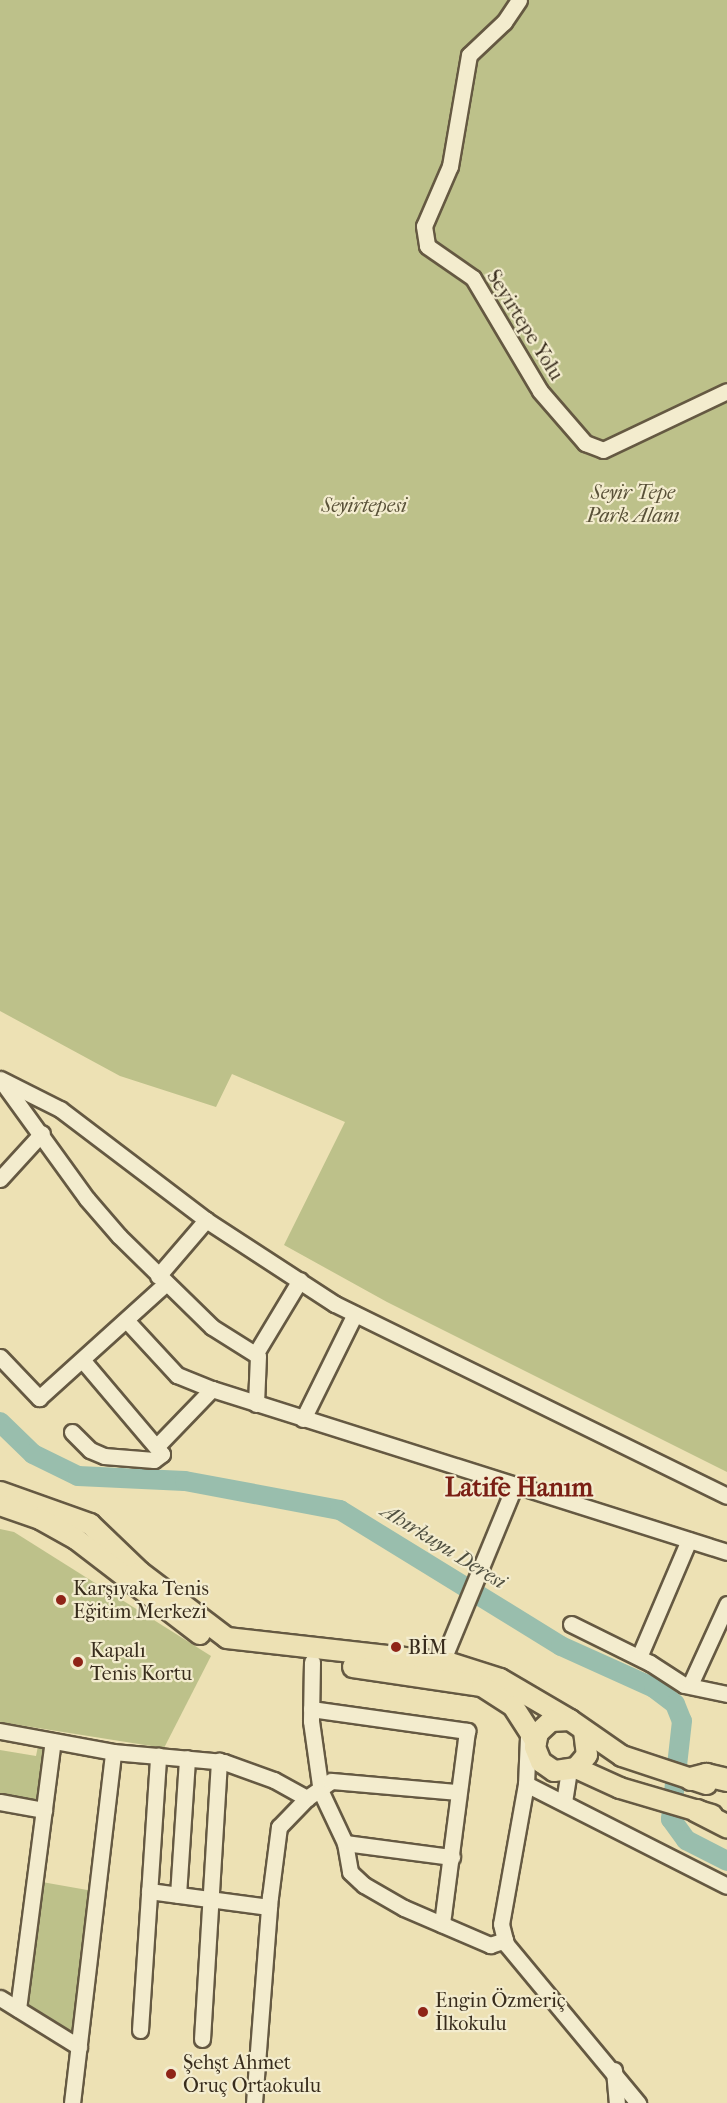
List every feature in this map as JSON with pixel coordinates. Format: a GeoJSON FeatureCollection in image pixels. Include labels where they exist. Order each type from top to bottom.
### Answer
{"type":"FeatureCollection","features":[{"type":"Feature","properties":{"kind":"highway"},"geometry":{"type":"LineString","coordinates":[[691,1779],[706,1775],[727,1780]]}},
{"type":"Feature","properties":{"kind":"highway"},"geometry":{"type":"LineString","coordinates":[[690,1809],[727,1826]]}},
{"type":"Feature","properties":{"kind":"main road"},"geometry":{"type":"LineString","coordinates":[[0,1492],[90,1524],[140,1572],[227,1638],[442,1662],[500,1679],[628,1758],[727,1790]]}},
{"type":"Feature","properties":{"kind":"main road"},"geometry":{"type":"LineString","coordinates":[[0,1505],[40,1519],[76,1539],[209,1641],[238,1654],[482,1686],[513,1706],[532,1744],[547,1767],[573,1769],[620,1788],[727,1819]]}},
{"type":"Feature","properties":{"kind":"main road"},"geometry":{"type":"LineString","coordinates":[[532,1744],[538,1733],[551,1721],[577,1725]]}},
{"type":"Feature","properties":{"kind":"main road"},"geometry":{"type":"LineString","coordinates":[[573,1769],[587,1755],[577,1725]]}},
{"type":"Feature","properties":{"kind":"street","name":"Seyirtepe Yolu"},"geometry":{"type":"LineString","coordinates":[[519,0],[504,22],[469,55],[450,166],[424,226],[427,246],[473,278],[540,391],[585,443],[603,450],[727,391]]}},
{"type":"Feature","properties":{"kind":"street"},"geometry":{"type":"LineString","coordinates":[[0,1079],[42,1133],[87,1199],[161,1280],[212,1327],[256,1353],[260,1360],[256,1404]]}},
{"type":"Feature","properties":{"kind":"street"},"geometry":{"type":"LineString","coordinates":[[0,1079],[60,1109],[206,1220],[355,1314],[727,1496]]}},
{"type":"Feature","properties":{"kind":"street"},"geometry":{"type":"LineString","coordinates":[[0,1179],[42,1133]]}},
{"type":"Feature","properties":{"kind":"street"},"geometry":{"type":"LineString","coordinates":[[0,1357],[39,1398],[126,1321],[161,1280],[206,1220]]}},
{"type":"Feature","properties":{"kind":"street"},"geometry":{"type":"LineString","coordinates":[[256,1353],[300,1280]]}},
{"type":"Feature","properties":{"kind":"street"},"geometry":{"type":"LineString","coordinates":[[303,1419],[355,1314]]}},
{"type":"Feature","properties":{"kind":"street"},"geometry":{"type":"LineString","coordinates":[[126,1321],[177,1375],[212,1389],[303,1419],[337,1426],[727,1552]]}},
{"type":"Feature","properties":{"kind":"street"},"geometry":{"type":"LineString","coordinates":[[72,1432],[90,1450],[104,1456],[157,1460],[162,1452],[83,1361]]}},
{"type":"Feature","properties":{"kind":"street"},"geometry":{"type":"LineString","coordinates":[[158,1445],[212,1389]]}},
{"type":"Feature","properties":{"kind":"street"},"geometry":{"type":"LineString","coordinates":[[442,1662],[514,1485]]}},
{"type":"Feature","properties":{"kind":"street"},"geometry":{"type":"LineString","coordinates":[[639,1657],[689,1540]]}},
{"type":"Feature","properties":{"kind":"street"},"geometry":{"type":"LineString","coordinates":[[690,1685],[727,1604]]}},
{"type":"Feature","properties":{"kind":"street"},"geometry":{"type":"LineString","coordinates":[[571,1624],[639,1657],[684,1685],[727,1694]]}},
{"type":"Feature","properties":{"kind":"street"},"geometry":{"type":"LineString","coordinates":[[312,1662],[314,1795],[345,1843],[350,1872],[364,1885],[442,1924],[490,1945],[505,1940]]}},
{"type":"Feature","properties":{"kind":"street"},"geometry":{"type":"LineString","coordinates":[[311,1709],[467,1731],[457,1792],[459,1817],[442,1924]]}},
{"type":"Feature","properties":{"kind":"street"},"geometry":{"type":"LineString","coordinates":[[0,1731],[113,1752],[219,1761],[314,1795]]}},
{"type":"Feature","properties":{"kind":"street"},"geometry":{"type":"LineString","coordinates":[[18,2009],[53,1741]]}},
{"type":"Feature","properties":{"kind":"street"},"geometry":{"type":"LineString","coordinates":[[532,1744],[501,1924],[505,1940],[614,2070],[638,2103]]}},
{"type":"Feature","properties":{"kind":"street"},"geometry":{"type":"LineString","coordinates":[[72,2103],[113,1752]]}},
{"type":"Feature","properties":{"kind":"street"},"geometry":{"type":"LineString","coordinates":[[140,2030],[158,1756]]}},
{"type":"Feature","properties":{"kind":"street"},"geometry":{"type":"LineString","coordinates":[[178,1895],[188,1758]]}},
{"type":"Feature","properties":{"kind":"street"},"geometry":{"type":"LineString","coordinates":[[202,2039],[219,1761]]}},
{"type":"Feature","properties":{"kind":"street"},"geometry":{"type":"LineString","coordinates":[[564,1802],[573,1769]]}},
{"type":"Feature","properties":{"kind":"street"},"geometry":{"type":"LineString","coordinates":[[254,2103],[269,1906],[278,1832],[314,1795],[332,1781],[457,1792]]}},
{"type":"Feature","properties":{"kind":"street"},"geometry":{"type":"LineString","coordinates":[[526,1784],[727,1886]]}},
{"type":"Feature","properties":{"kind":"street"},"geometry":{"type":"LineString","coordinates":[[0,1802],[44,1810]]}},
{"type":"Feature","properties":{"kind":"street"},"geometry":{"type":"LineString","coordinates":[[345,1843],[452,1857]]}},
{"type":"Feature","properties":{"kind":"street"},"geometry":{"type":"LineString","coordinates":[[149,1891],[269,1906]]}},
{"type":"Feature","properties":{"kind":"street"},"geometry":{"type":"LineString","coordinates":[[0,1998],[79,2047]]}},
{"type":"Feature","properties":{"kind":"street"},"geometry":{"type":"LineString","coordinates":[[614,2070],[617,2103]]}},
{"type":"Feature","properties":{"kind":"green space","name":"Seyirtepesi"},"geometry":{"type":"Polygon","coordinates":[[[0,0],[727,0],[727,1472],[387,1302],[284,1245],[345,1122],[232,1074],[216,1107],[120,1076],[0,1011],[0,0]]]}},
{"type":"Feature","properties":{"kind":"green space","name":"Karşıyaka Tenis Eğitim Merkezi"},"geometry":{"type":"Polygon","coordinates":[[[0,1529],[14,1532],[211,1656],[164,1748],[0,1722],[0,1529]]]}},
{"type":"Feature","properties":{"kind":"green space"},"geometry":{"type":"Polygon","coordinates":[[[38,1746],[47,1747],[38,1801],[0,1794],[0,1750],[36,1756],[38,1746]]]}},
{"type":"Feature","properties":{"kind":"green space"},"geometry":{"type":"Polygon","coordinates":[[[42,1882],[93,1891],[75,2039],[28,2007],[42,1882]]]}},
{"type":"Feature","properties":{"kind":"waterway","name":"Ahırkuyu Deresi"},"geometry":{"type":"LineString","coordinates":[[0,1422],[33,1454],[78,1476],[185,1481],[340,1510],[561,1646],[654,1688],[675,1704],[682,1721],[671,1819],[686,1840],[727,1861]]}},
{"type":"Feature","properties":{"kind":"place","name":"Karşıyaka Tenis Eğitim Merkezi"},"geometry":{"type":"Point","coordinates":[61,1600]}},
{"type":"Feature","properties":{"kind":"place","name":"BİM"},"geometry":{"type":"Point","coordinates":[396,1647]}},
{"type":"Feature","properties":{"kind":"place","name":"Kapalı Tenis Kortu"},"geometry":{"type":"Point","coordinates":[78,1662]}},
{"type":"Feature","properties":{"kind":"place","name":"Engin Özmeriç İlkokulu"},"geometry":{"type":"Point","coordinates":[423,2012]}},
{"type":"Feature","properties":{"kind":"place","name":"Şehşt Ahmet Oruç Ortaokulu"},"geometry":{"type":"Point","coordinates":[171,2074]}},
{"type":"Feature","properties":{"kind":"district","name":"Latife Hanım"},"geometry":{"type":"Point","coordinates":[519,1488]}},
{"type":"Feature","properties":{"kind":"park label","name":"Seyir Tepe Park Alanı"},"geometry":{"type":"Point","coordinates":[633,504]}}]}
